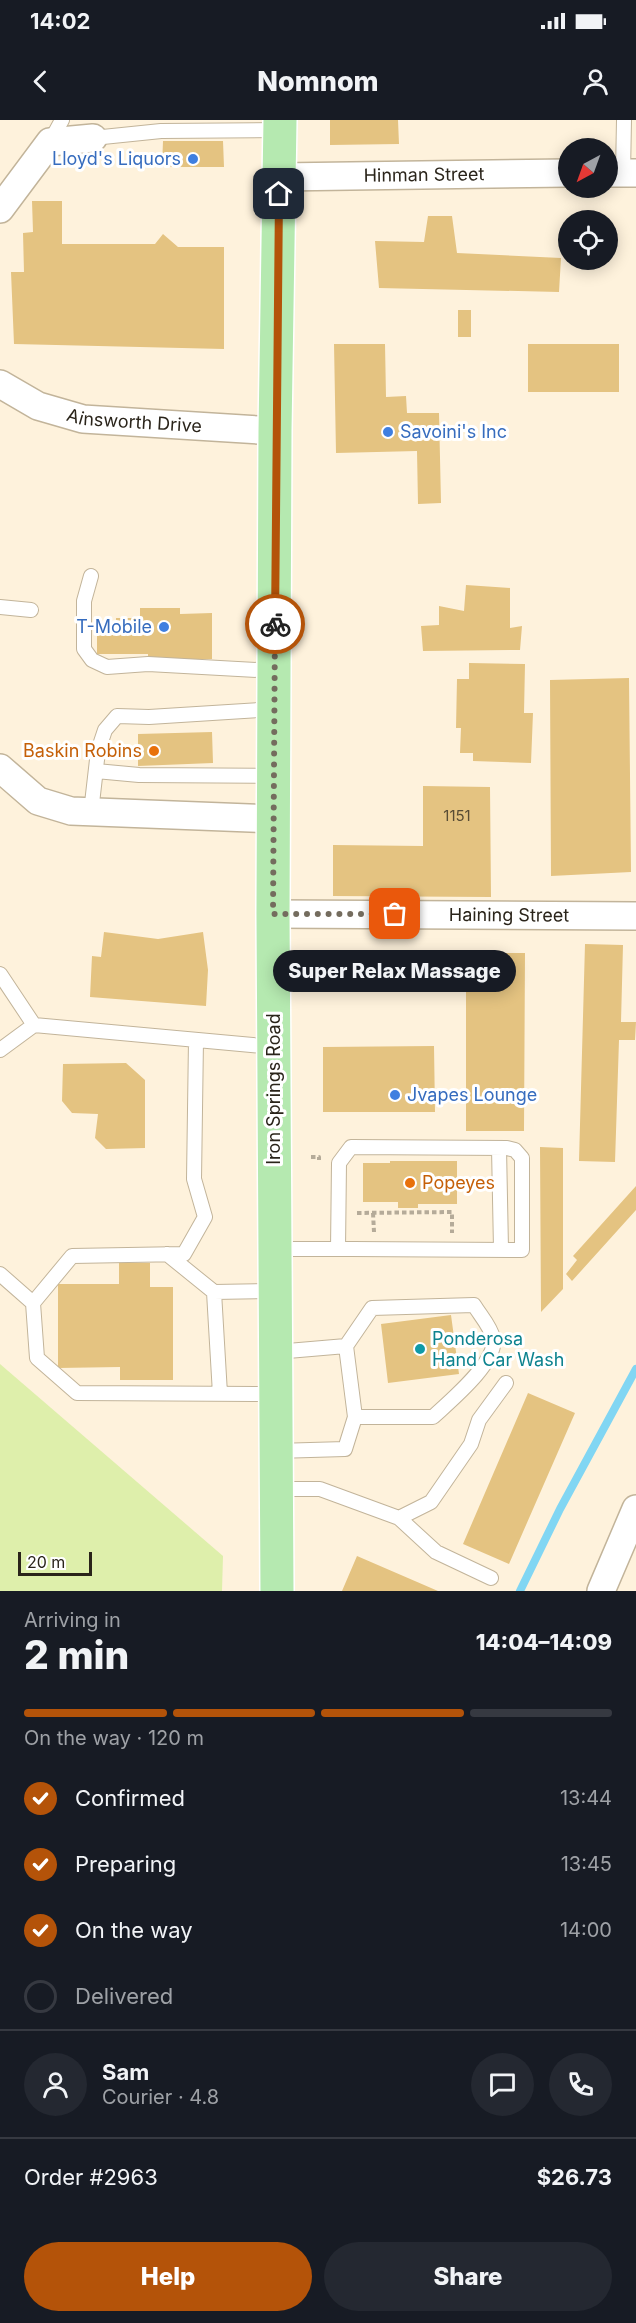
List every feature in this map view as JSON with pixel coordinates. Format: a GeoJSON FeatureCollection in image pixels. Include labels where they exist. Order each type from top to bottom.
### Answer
{"type":"FeatureCollection","features":[{"type":"Feature","properties":{"kind":"main road","name":"Iron Springs Road"},"geometry":{"type":"LineString","coordinates":[[277,1591],[273,914],[275,431],[280,125]]}},
{"type":"Feature","properties":{"kind":"street"},"geometry":{"type":"LineString","coordinates":[[0,209],[56,131],[93,138]]}},
{"type":"Feature","properties":{"kind":"street","name":"Hinman Street"},"geometry":{"type":"LineString","coordinates":[[280,177],[558,173]]}},
{"type":"Feature","properties":{"kind":"street","name":"Ainsworth Drive"},"geometry":{"type":"LineString","coordinates":[[0,384],[38,406],[83,419],[275,431]]}},
{"type":"Feature","properties":{"kind":"street"},"geometry":{"type":"LineString","coordinates":[[0,768],[38,801],[71,811],[274,819]]}},
{"type":"Feature","properties":{"kind":"street","name":"Haining Street"},"geometry":{"type":"LineString","coordinates":[[273,914],[636,916]]}},
{"type":"Feature","properties":{"kind":"street"},"geometry":{"type":"LineString","coordinates":[[601,1591],[636,1509]]}},
{"type":"Feature","properties":{"kind":"lane"},"geometry":{"type":"LineString","coordinates":[[622,173],[624,120]]}},
{"type":"Feature","properties":{"kind":"lane"},"geometry":{"type":"LineString","coordinates":[[93,138],[161,131],[280,125]]}},
{"type":"Feature","properties":{"kind":"lane"},"geometry":{"type":"LineString","coordinates":[[91,576],[84,601],[84,649],[92,660],[107,668],[148,664],[274,671]]}},
{"type":"Feature","properties":{"kind":"lane"},"geometry":{"type":"LineString","coordinates":[[0,607],[31,610]]}},
{"type":"Feature","properties":{"kind":"lane"},"geometry":{"type":"LineString","coordinates":[[91,812],[98,751],[105,730],[117,716],[160,716],[274,709]]}},
{"type":"Feature","properties":{"kind":"lane"},"geometry":{"type":"LineString","coordinates":[[96,771],[139,775],[274,776]]}},
{"type":"Feature","properties":{"kind":"lane"},"geometry":{"type":"LineString","coordinates":[[0,974],[34,1025]]}},
{"type":"Feature","properties":{"kind":"lane"},"geometry":{"type":"LineString","coordinates":[[0,1050],[34,1025],[274,1047]]}},
{"type":"Feature","properties":{"kind":"lane"},"geometry":{"type":"LineString","coordinates":[[33,1303],[72,1256],[184,1254],[205,1217],[194,1179],[196,1040]]}},
{"type":"Feature","properties":{"kind":"lane"},"geometry":{"type":"LineString","coordinates":[[275,1249],[522,1250],[522,1158],[515,1150],[499,1148],[351,1147],[339,1163],[338,1249]]}},
{"type":"Feature","properties":{"kind":"lane"},"geometry":{"type":"LineString","coordinates":[[499,1148],[501,1249]]}},
{"type":"Feature","properties":{"kind":"lane"},"geometry":{"type":"LineString","coordinates":[[166,1254],[214,1292],[275,1291]]}},
{"type":"Feature","properties":{"kind":"lane"},"geometry":{"type":"LineString","coordinates":[[0,1274],[33,1303],[38,1358],[78,1393],[276,1394]]}},
{"type":"Feature","properties":{"kind":"lane"},"geometry":{"type":"LineString","coordinates":[[214,1292],[220,1394]]}},
{"type":"Feature","properties":{"kind":"lane"},"geometry":{"type":"LineString","coordinates":[[276,1451],[345,1449],[355,1417],[346,1346],[372,1308],[474,1305],[494,1338],[492,1352],[473,1379],[433,1417],[355,1417]]}},
{"type":"Feature","properties":{"kind":"lane"},"geometry":{"type":"LineString","coordinates":[[276,1352],[346,1346]]}},
{"type":"Feature","properties":{"kind":"lane"},"geometry":{"type":"LineString","coordinates":[[399,1518],[431,1502],[471,1444],[479,1420],[506,1383]]}},
{"type":"Feature","properties":{"kind":"lane"},"geometry":{"type":"LineString","coordinates":[[276,1489],[320,1489],[399,1518],[436,1552],[491,1578]]}},
{"type":"Feature","properties":{"kind":"path"},"geometry":{"type":"LineString","coordinates":[[353,1213],[452,1212],[452,1237]]}},
{"type":"Feature","properties":{"kind":"path"},"geometry":{"type":"LineString","coordinates":[[373,1213],[374,1239]]}},
{"type":"Feature","properties":{"kind":"green space"},"geometry":{"type":"Polygon","coordinates":[[[0,1364],[223,1556],[222,1591],[0,1591],[0,1364]]]}},
{"type":"Feature","properties":{"kind":"building"},"geometry":{"type":"Polygon","coordinates":[[[330,120],[398,120],[399,144],[330,145],[330,120]]]}},
{"type":"Feature","properties":{"kind":"building","name":"Lloyd's Liquors"},"geometry":{"type":"Polygon","coordinates":[[[163,141],[223,141],[224,167],[162,167],[163,141]]]}},
{"type":"Feature","properties":{"kind":"building"},"geometry":{"type":"Polygon","coordinates":[[[32,201],[62,201],[62,244],[155,244],[163,234],[178,247],[224,247],[224,349],[14,344],[11,272],[24,272],[23,233],[33,232],[32,201]]]}},
{"type":"Feature","properties":{"kind":"building"},"geometry":{"type":"Polygon","coordinates":[[[428,216],[452,216],[457,253],[558,258],[558,270],[560,270],[559,292],[379,288],[375,241],[424,242],[428,216]]]}},
{"type":"Feature","properties":{"kind":"building"},"geometry":{"type":"Polygon","coordinates":[[[458,310],[471,310],[471,337],[458,337],[458,310]]]}},
{"type":"Feature","properties":{"kind":"building","name":"Savoini's Inc"},"geometry":{"type":"Polygon","coordinates":[[[334,344],[385,344],[386,397],[406,396],[407,413],[439,413],[441,503],[418,504],[417,451],[336,453],[334,344]]]}},
{"type":"Feature","properties":{"kind":"building"},"geometry":{"type":"Polygon","coordinates":[[[528,344],[619,344],[619,392],[528,392],[528,344]]]}},
{"type":"Feature","properties":{"kind":"building"},"geometry":{"type":"Polygon","coordinates":[[[466,585],[510,588],[510,628],[522,626],[520,650],[423,651],[421,626],[439,625],[439,606],[464,611],[466,585]]]}},
{"type":"Feature","properties":{"kind":"building","name":"T-Mobile"},"geometry":{"type":"Polygon","coordinates":[[[140,608],[180,608],[180,614],[212,613],[212,659],[148,659],[148,654],[97,654],[97,635],[116,635],[116,618],[140,618],[140,608]]]}},
{"type":"Feature","properties":{"kind":"building"},"geometry":{"type":"Polygon","coordinates":[[[469,663],[525,664],[524,713],[533,713],[531,763],[473,761],[473,753],[460,753],[461,728],[456,728],[457,679],[469,679],[469,663]]]}},
{"type":"Feature","properties":{"kind":"building"},"geometry":{"type":"Polygon","coordinates":[[[629,678],[631,872],[551,876],[550,680],[629,678]]]}},
{"type":"Feature","properties":{"kind":"building"},"geometry":{"type":"Polygon","coordinates":[[[212,732],[213,763],[138,766],[138,734],[212,732]]]}},
{"type":"Feature","properties":{"kind":"building"},"geometry":{"type":"Polygon","coordinates":[[[423,786],[490,787],[491,897],[333,896],[333,845],[423,846],[423,786]]]}},
{"type":"Feature","properties":{"kind":"building"},"geometry":{"type":"Polygon","coordinates":[[[104,932],[158,939],[203,932],[208,970],[206,1006],[90,997],[92,956],[101,957],[104,932]]]}},
{"type":"Feature","properties":{"kind":"building"},"geometry":{"type":"Polygon","coordinates":[[[585,944],[623,945],[621,1022],[636,1022],[635,1040],[619,1040],[615,1162],[579,1161],[585,944]]]}},
{"type":"Feature","properties":{"kind":"building"},"geometry":{"type":"Polygon","coordinates":[[[466,953],[525,953],[524,1131],[466,1131],[466,953]]]}},
{"type":"Feature","properties":{"kind":"building"},"geometry":{"type":"Polygon","coordinates":[[[434,1046],[435,1112],[323,1112],[323,1047],[434,1046]]]}},
{"type":"Feature","properties":{"kind":"building"},"geometry":{"type":"Polygon","coordinates":[[[126,1063],[145,1080],[145,1148],[106,1149],[95,1138],[98,1114],[72,1113],[62,1101],[63,1064],[126,1063]]]}},
{"type":"Feature","properties":{"kind":"building"},"geometry":{"type":"Polygon","coordinates":[[[540,1147],[563,1148],[563,1289],[541,1312],[540,1147]]]}},
{"type":"Feature","properties":{"kind":"building","name":"Popeyes"},"geometry":{"type":"Polygon","coordinates":[[[390,1161],[457,1161],[457,1204],[418,1204],[418,1208],[398,1208],[398,1202],[363,1202],[363,1163],[390,1163],[390,1161]]]}},
{"type":"Feature","properties":{"kind":"building"},"geometry":{"type":"Polygon","coordinates":[[[636,1186],[636,1210],[572,1281],[566,1274],[577,1260],[573,1256],[636,1186]]]}},
{"type":"Feature","properties":{"kind":"building"},"geometry":{"type":"Polygon","coordinates":[[[119,1263],[150,1263],[150,1287],[173,1287],[173,1380],[120,1380],[120,1367],[58,1368],[58,1284],[119,1284],[119,1263]]]}},
{"type":"Feature","properties":{"kind":"building","name":"Ponderosa Hand Car Wash"},"geometry":{"type":"Polygon","coordinates":[[[451,1315],[459,1374],[388,1383],[381,1324],[451,1315]]]}},
{"type":"Feature","properties":{"kind":"building"},"geometry":{"type":"Polygon","coordinates":[[[528,1393],[575,1413],[509,1564],[463,1544],[528,1393]]]}},
{"type":"Feature","properties":{"kind":"building"},"geometry":{"type":"Polygon","coordinates":[[[357,1556],[438,1591],[342,1591],[357,1556]]]}},
{"type":"Feature","properties":{"kind":"waterway"},"geometry":{"type":"LineString","coordinates":[[520,1591],[560,1509],[636,1369]]}},
{"type":"Feature","properties":{"kind":"way so far"},"geometry":{"type":"LineString","coordinates":[[275,624],[273,914],[395,914]]}},
{"type":"Feature","properties":{"kind":"place","name":"Lloyd's Liquors"},"geometry":{"type":"Point","coordinates":[193,159]}},
{"type":"Feature","properties":{"kind":"place","name":"Savoini's Inc"},"geometry":{"type":"Point","coordinates":[388,432]}},
{"type":"Feature","properties":{"kind":"place","name":"T-Mobile"},"geometry":{"type":"Point","coordinates":[164,627]}},
{"type":"Feature","properties":{"kind":"place","name":"Baskin Robins"},"geometry":{"type":"Point","coordinates":[154,751]}},
{"type":"Feature","properties":{"kind":"place","name":"Super Relax Massage"},"geometry":{"type":"Point","coordinates":[395,914]}},
{"type":"Feature","properties":{"kind":"place","name":"Jvapes Lounge"},"geometry":{"type":"Point","coordinates":[395,1095]}},
{"type":"Feature","properties":{"kind":"place","name":"Popeyes"},"geometry":{"type":"Point","coordinates":[410,1183]}},
{"type":"Feature","properties":{"kind":"place","name":"Ponderosa Hand Car Wash"},"geometry":{"type":"Point","coordinates":[420,1349]}},
{"type":"Feature","properties":{"kind":"route"},"geometry":{"type":"LineString","coordinates":[[275,624],[279,194]]}}]}
